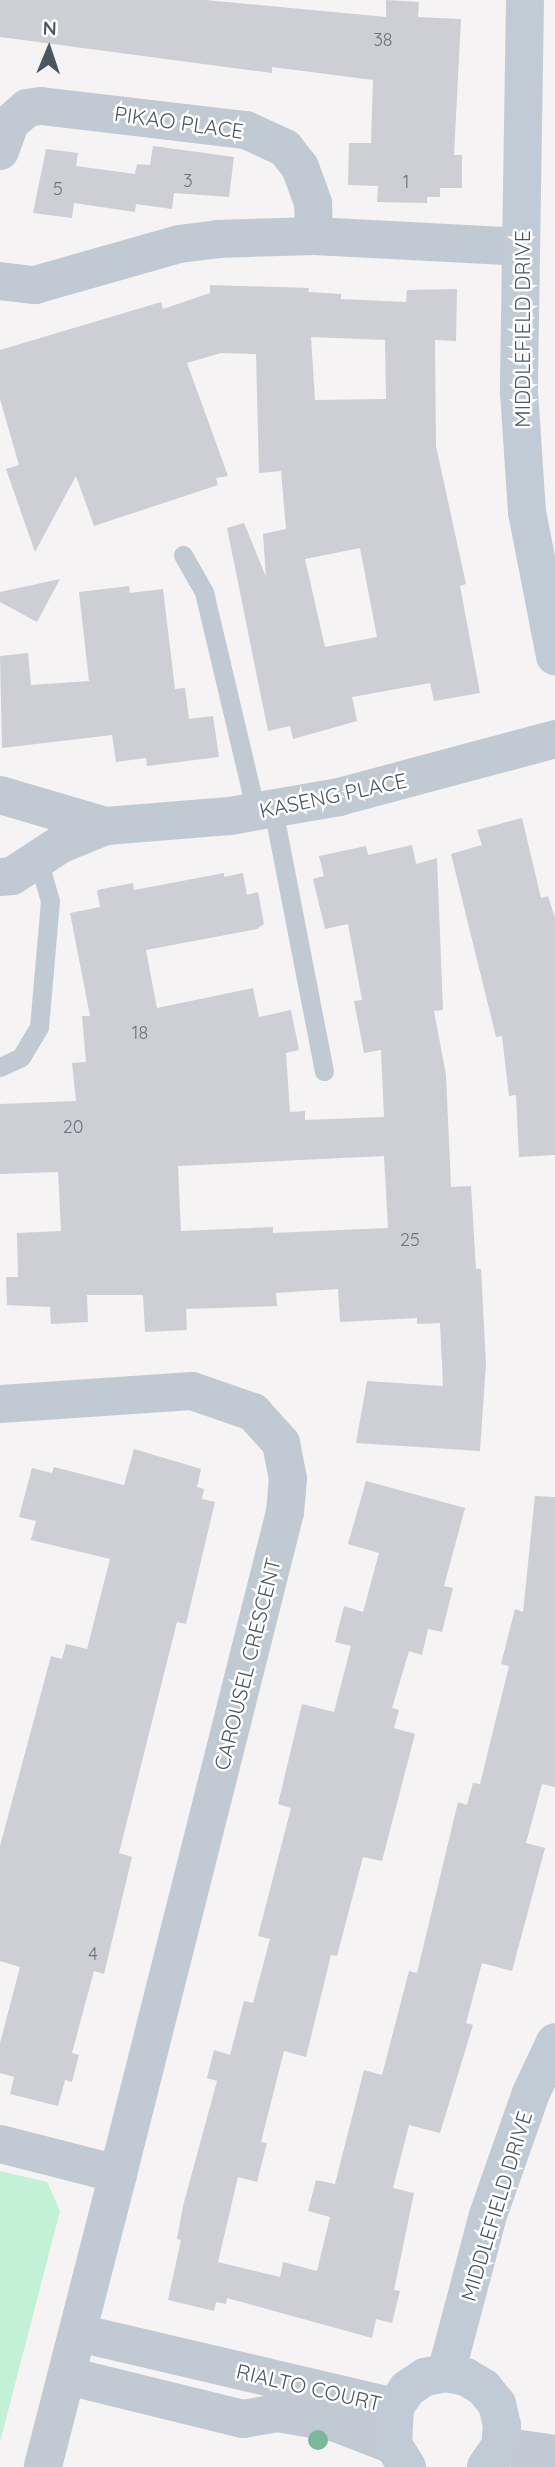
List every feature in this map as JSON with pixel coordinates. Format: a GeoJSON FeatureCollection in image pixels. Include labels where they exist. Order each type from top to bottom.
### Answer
{"type":"FeatureCollection","features":[{"type":"Feature","properties":{"kind":"street","name":"MIDDLEFIELD DRIVE"},"geometry":{"type":"LineString","coordinates":[[525,0],[519,392],[527,512],[555,656]]}},
{"type":"Feature","properties":{"kind":"street","name":"PIKAO PLACE"},"geometry":{"type":"LineString","coordinates":[[0,151],[10,123],[27,108],[41,106],[246,130],[285,148],[300,167],[313,203],[314,236]]}},
{"type":"Feature","properties":{"kind":"street"},"geometry":{"type":"LineString","coordinates":[[0,281],[35,285],[179,244],[314,236],[521,247]]}},
{"type":"Feature","properties":{"kind":"street","name":"KASENG PLACE"},"geometry":{"type":"LineString","coordinates":[[0,877],[12,876],[38,859],[106,826],[265,811],[352,794],[555,739]]}},
{"type":"Feature","properties":{"kind":"street","name":"KASENG PLACE"},"geometry":{"type":"LineString","coordinates":[[0,795],[106,826]]}},
{"type":"Feature","properties":{"kind":"street","name":"CAROUSEL CRESCENT"},"geometry":{"type":"LineString","coordinates":[[0,1404],[192,1391],[253,1412],[281,1443],[288,1478],[285,1513],[118,2174]]}},
{"type":"Feature","properties":{"kind":"street","name":"MIDDLEFIELD DRIVE"},"geometry":{"type":"LineString","coordinates":[[446,2373],[488,2215],[555,2042]]}},
{"type":"Feature","properties":{"kind":"street"},"geometry":{"type":"LineString","coordinates":[[0,2144],[118,2174],[43,2467]]}},
{"type":"Feature","properties":{"kind":"street","name":"RIALTO COURT"},"geometry":{"type":"LineString","coordinates":[[79,2333],[395,2407]]}},
{"type":"Feature","properties":{"kind":"street","name":"RIALTO COURT"},"geometry":{"type":"LineString","coordinates":[[212,2411],[223,2367]]}},
{"type":"Feature","properties":{"kind":"street"},"geometry":{"type":"LineString","coordinates":[[400,2456],[395,2407],[407,2389],[425,2377],[446,2373],[466,2377],[484,2388],[497,2404],[502,2425],[493,2456],[555,2454]]}},
{"type":"Feature","properties":{"kind":"street","name":"RIALTO COURT"},"geometry":{"type":"LineString","coordinates":[[68,2376],[243,2419],[277,2413],[336,2423],[400,2456]]}},
{"type":"Feature","properties":{"kind":"lane"},"geometry":{"type":"LineString","coordinates":[[183,555],[204,592],[265,811],[324,1071]]}},
{"type":"Feature","properties":{"kind":"lane"},"geometry":{"type":"LineString","coordinates":[[0,1068],[21,1056],[39,1027],[50,901],[38,859]]}},
{"type":"Feature","properties":{"kind":"green space"},"geometry":{"type":"Polygon","coordinates":[[[0,2171],[47,2182],[60,2211],[0,2442],[0,2171]]]}},
{"type":"Feature","properties":{"kind":"building"},"geometry":{"type":"Polygon","coordinates":[[[0,0],[205,0],[386,17],[386,0],[419,2],[418,17],[461,19],[454,155],[462,155],[462,188],[440,188],[440,197],[427,197],[427,203],[377,202],[378,186],[348,185],[349,143],[371,143],[373,80],[272,67],[272,73],[0,37],[0,0]]]}},
{"type":"Feature","properties":{"kind":"building"},"geometry":{"type":"Polygon","coordinates":[[[153,146],[234,157],[229,197],[174,193],[172,209],[136,204],[135,212],[74,203],[72,218],[33,213],[46,149],[78,153],[76,166],[135,174],[137,164],[150,165],[153,146]]]}},
{"type":"Feature","properties":{"kind":"building"},"geometry":{"type":"Polygon","coordinates":[[[210,285],[309,288],[308,292],[341,294],[341,299],[406,302],[407,290],[457,289],[456,341],[435,340],[436,446],[466,584],[460,586],[480,693],[434,701],[430,683],[352,697],[357,721],[293,739],[290,726],[268,731],[227,528],[244,523],[266,577],[263,534],[286,529],[281,471],[259,473],[256,354],[221,353],[187,363],[228,476],[216,478],[218,485],[94,526],[76,476],[35,552],[6,469],[19,465],[0,399],[0,350],[161,302],[163,309],[210,293],[210,285]],[[311,337],[315,400],[386,399],[385,340],[311,337]],[[360,548],[305,559],[325,647],[377,637],[360,548]]]}},
{"type":"Feature","properties":{"kind":"building"},"geometry":{"type":"Polygon","coordinates":[[[60,579],[37,622],[0,602],[0,592],[60,579]]]}},
{"type":"Feature","properties":{"kind":"building"},"geometry":{"type":"Polygon","coordinates":[[[129,586],[130,593],[163,589],[175,689],[185,688],[189,719],[213,716],[219,757],[147,766],[146,758],[116,762],[112,735],[2,748],[0,656],[28,653],[31,685],[89,681],[79,592],[129,586]]]}},
{"type":"Feature","properties":{"kind":"building"},"geometry":{"type":"Polygon","coordinates":[[[522,818],[541,898],[548,896],[555,918],[555,1155],[519,1157],[516,1095],[509,1096],[502,1036],[496,1037],[451,854],[482,845],[477,830],[522,818]]]}},
{"type":"Feature","properties":{"kind":"building"},"geometry":{"type":"Polygon","coordinates":[[[412,845],[416,864],[437,858],[443,1010],[434,1011],[446,1075],[451,1187],[471,1186],[476,1269],[481,1269],[486,1364],[480,1451],[356,1443],[367,1381],[443,1386],[440,1323],[417,1324],[417,1318],[340,1322],[338,1289],[276,1293],[277,1306],[186,1309],[187,1330],[145,1332],[143,1295],[87,1295],[88,1322],[51,1324],[50,1307],[7,1305],[6,1277],[18,1277],[17,1233],[61,1231],[58,1172],[0,1174],[0,1104],[76,1101],[72,1063],[86,1062],[82,1016],[90,1016],[70,913],[100,907],[97,890],[133,883],[134,890],[224,873],[224,877],[243,873],[247,895],[258,892],[264,924],[257,929],[146,950],[157,1008],[253,988],[259,1017],[291,1010],[299,1050],[286,1053],[290,1112],[305,1111],[305,1120],[384,1117],[381,1050],[364,1053],[354,1001],[362,1000],[348,924],[325,929],[313,879],[324,876],[319,856],[366,846],[368,855],[412,845]],[[384,1156],[178,1166],[181,1231],[273,1227],[273,1233],[388,1228],[384,1156]]]}},
{"type":"Feature","properties":{"kind":"building"},"geometry":{"type":"Polygon","coordinates":[[[134,1449],[201,1469],[197,1487],[204,1489],[202,1499],[215,1502],[186,1624],[177,1622],[119,1853],[132,1857],[104,1974],[94,1971],[72,2053],[79,2055],[72,2082],[65,2080],[58,2106],[10,2094],[14,2077],[0,2073],[0,2043],[20,1967],[0,1961],[0,1846],[51,1656],[62,1659],[66,1644],[87,1649],[110,1559],[31,1540],[36,1521],[19,1517],[32,1468],[52,1473],[54,1467],[124,1485],[134,1449]]]}},
{"type":"Feature","properties":{"kind":"building"},"geometry":{"type":"Polygon","coordinates":[[[366,1481],[465,1508],[444,1586],[453,1588],[442,1632],[428,1629],[422,1655],[409,1651],[392,1708],[399,1710],[394,1728],[415,1734],[382,1861],[363,1857],[337,1956],[331,1955],[306,2057],[284,2051],[261,2142],[267,2143],[257,2182],[238,2177],[218,2262],[280,2277],[283,2262],[317,2271],[330,2217],[308,2211],[316,2180],[335,2184],[364,2070],[382,2075],[409,1971],[417,1973],[458,1802],[467,1805],[473,1783],[480,1784],[509,1666],[501,1664],[515,1609],[523,1612],[535,1496],[555,1497],[555,1787],[542,1784],[526,1843],[545,1848],[512,1971],[482,1963],[466,2023],[473,2025],[440,2133],[409,2125],[393,2188],[414,2193],[394,2290],[400,2291],[392,2323],[376,2319],[372,2338],[227,2298],[226,2304],[216,2302],[214,2311],[168,2300],[181,2240],[177,2239],[183,2206],[217,2081],[207,2078],[214,2050],[230,2055],[244,2001],[253,2003],[270,1939],[258,1936],[291,1808],[278,1804],[302,1704],[334,1712],[351,1646],[335,1642],[344,1606],[363,1612],[379,1553],[348,1544],[366,1481]]]}}]}
